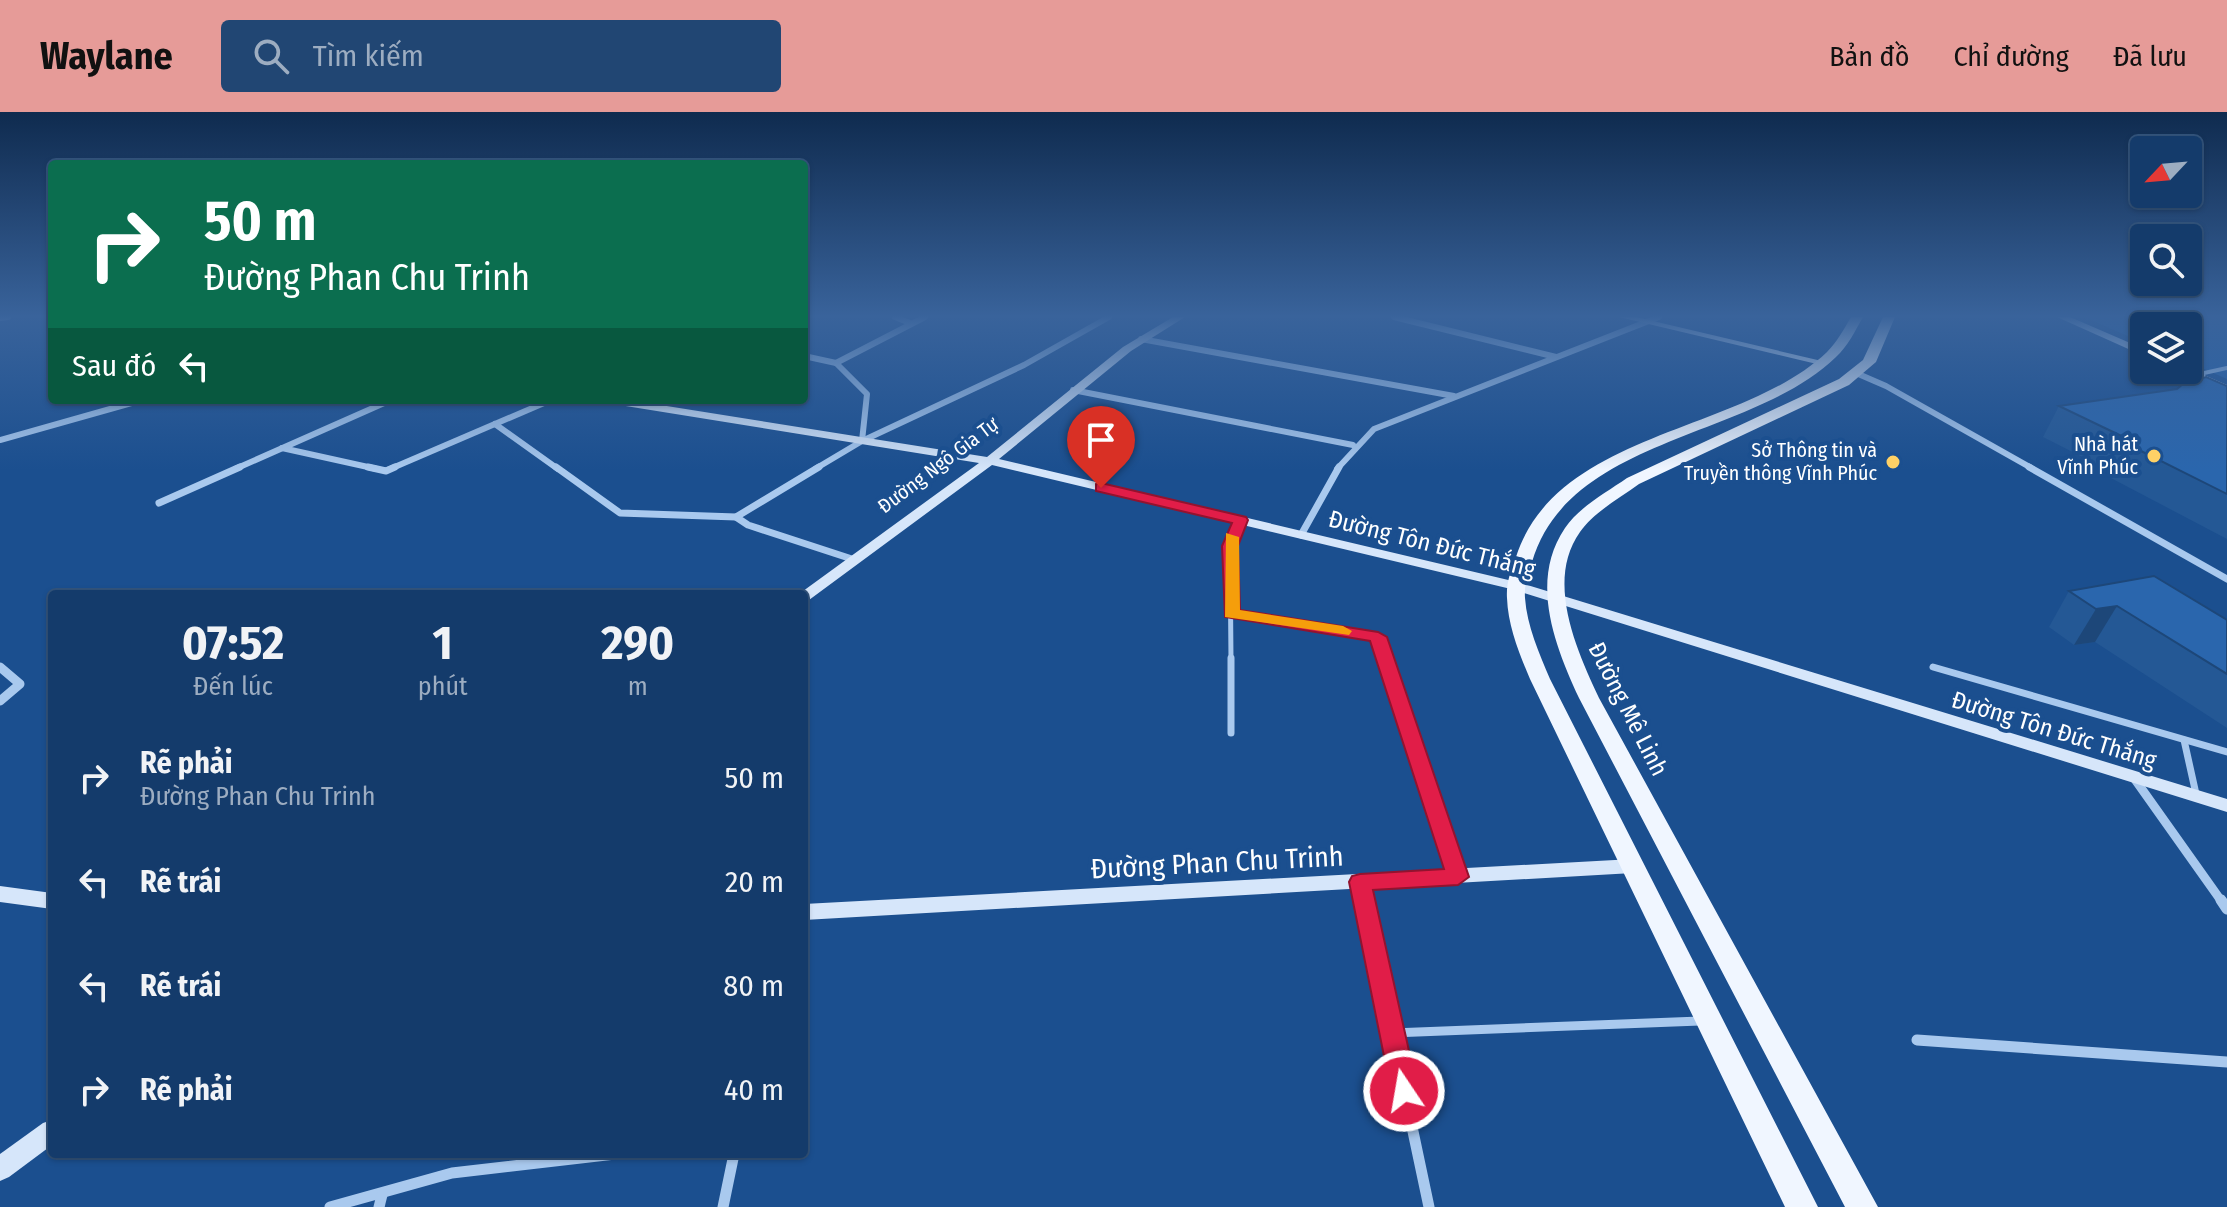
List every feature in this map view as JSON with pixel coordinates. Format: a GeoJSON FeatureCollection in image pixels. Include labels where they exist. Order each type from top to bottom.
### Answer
{"type":"FeatureCollection","features":[{"type":"Feature","properties":{"kind":"main road"},"geometry":{"type":"LineString","coordinates":[[1802,1207],[1540,679],[1520,623],[1516,586],[1542,516],[1575,488],[1665,439],[1770,393],[1811,368]]}},
{"type":"Feature","properties":{"kind":"main road","name":"Đường Mê Linh"},"geometry":{"type":"LineString","coordinates":[[1861,368],[1816,396],[1681,457],[1604,501],[1582,518],[1567,540],[1555,598],[1571,659],[1589,698],[1862,1207]]}},
{"type":"Feature","properties":{"kind":"street"},"geometry":{"type":"LineString","coordinates":[[841,368],[867,394],[862,441]]}},
{"type":"Feature","properties":{"kind":"street"},"geometry":{"type":"LineString","coordinates":[[736,517],[862,441],[1017,368]]}},
{"type":"Feature","properties":{"kind":"street","name":"Đường Ngô Gia Tự"},"geometry":{"type":"LineString","coordinates":[[808,594],[990,461],[1102,368]]}},
{"type":"Feature","properties":{"kind":"street"},"geometry":{"type":"LineString","coordinates":[[1302,368],[1457,396]]}},
{"type":"Feature","properties":{"kind":"street"},"geometry":{"type":"LineString","coordinates":[[1301,535],[1330,478],[1353,445],[1374,429],[1529,368]]}},
{"type":"Feature","properties":{"kind":"street"},"geometry":{"type":"LineString","coordinates":[[1856,373],[1886,386],[2227,579]]}},
{"type":"Feature","properties":{"kind":"street"},"geometry":{"type":"LineString","coordinates":[[2202,378],[2227,389]]}},
{"type":"Feature","properties":{"kind":"street"},"geometry":{"type":"LineString","coordinates":[[1073,390],[1353,445]]}},
{"type":"Feature","properties":{"kind":"street"},"geometry":{"type":"LineString","coordinates":[[0,440],[128,404]]}},
{"type":"Feature","properties":{"kind":"street"},"geometry":{"type":"LineString","coordinates":[[159,503],[382,404]]}},
{"type":"Feature","properties":{"kind":"street"},"geometry":{"type":"LineString","coordinates":[[282,448],[386,471],[542,404]]}},
{"type":"Feature","properties":{"kind":"street","name":"Đường Tôn Đức Thắng"},"geometry":{"type":"LineString","coordinates":[[632,404],[990,461],[1516,586],[2227,806]]}},
{"type":"Feature","properties":{"kind":"street"},"geometry":{"type":"LineString","coordinates":[[495,424],[620,513],[736,517],[748,525],[855,560]]}},
{"type":"Feature","properties":{"kind":"street"},"geometry":{"type":"LineString","coordinates":[[0,667],[20,684],[0,701]]}},
{"type":"Feature","properties":{"kind":"street"},"geometry":{"type":"LineString","coordinates":[[2134,778],[2227,909]]}},
{"type":"Feature","properties":{"kind":"street","name":"Đường Phan Chu Trinh"},"geometry":{"type":"LineString","coordinates":[[808,912],[1633,866]]}},
{"type":"Feature","properties":{"kind":"street"},"geometry":{"type":"LineString","coordinates":[[1360,882],[1429,1207]]}},
{"type":"Feature","properties":{"kind":"street"},"geometry":{"type":"LineString","coordinates":[[0,894],[48,900]]}},
{"type":"Feature","properties":{"kind":"street"},"geometry":{"type":"LineString","coordinates":[[1917,1040],[2227,1062]]}},
{"type":"Feature","properties":{"kind":"street"},"geometry":{"type":"LineString","coordinates":[[0,1169],[48,1134]]}},
{"type":"Feature","properties":{"kind":"street"},"geometry":{"type":"LineString","coordinates":[[330,1207],[380,1201],[415,1180],[581,1158]]}},
{"type":"Feature","properties":{"kind":"street"},"geometry":{"type":"LineString","coordinates":[[723,1207],[733,1158]]}},
{"type":"Feature","properties":{"kind":"lane"},"geometry":{"type":"LineString","coordinates":[[2202,371],[2226,368]]}},
{"type":"Feature","properties":{"kind":"lane"},"geometry":{"type":"LineString","coordinates":[[1231,733],[1230,546],[1240,520]]}},
{"type":"Feature","properties":{"kind":"lane"},"geometry":{"type":"LineString","coordinates":[[1231,614],[1378,637],[1458,877]]}},
{"type":"Feature","properties":{"kind":"lane"},"geometry":{"type":"LineString","coordinates":[[1933,667],[2227,752]]}},
{"type":"Feature","properties":{"kind":"lane"},"geometry":{"type":"LineString","coordinates":[[2184,740],[2197,797]]}},
{"type":"Feature","properties":{"kind":"lane"},"geometry":{"type":"LineString","coordinates":[[1392,1033],[1709,1020]]}},
{"type":"Feature","properties":{"kind":"shaded area"},"geometry":{"type":"Polygon","coordinates":[[[2202,368],[2202,368],[2227,368],[2227,379],[2202,368]]]}},
{"type":"Feature","properties":{"kind":"building"},"geometry":{"type":"Polygon","coordinates":[[[2202,378],[2227,386],[2227,494],[2127,444],[2136,443],[2059,406],[2177,389],[2183,384],[2202,384],[2202,378]]]}},
{"type":"Feature","properties":{"kind":"building"},"geometry":{"type":"Polygon","coordinates":[[[2154,576],[2227,620],[2227,674],[2117,606],[2096,609],[2069,591],[2154,576]]]}},
{"type":"Feature","properties":{"kind":"slow traffic"},"geometry":{"type":"LineString","coordinates":[[1231,537],[1231,614],[1343,631]]}},
{"type":"Feature","properties":{"kind":"place","name":"Nhà hát Vĩnh Phúc"},"geometry":{"type":"Point","coordinates":[2154,456]}},
{"type":"Feature","properties":{"kind":"place","name":"Sở Thông tin và Truyền thông Vĩnh Phúc"},"geometry":{"type":"Point","coordinates":[1893,462]}},
{"type":"Feature","properties":{"kind":"route"},"geometry":{"type":"LineString","coordinates":[[1101,488],[1240,520],[1232,534],[1230,546],[1231,614],[1378,637],[1458,877],[1360,882],[1404,1091]]}}]}
